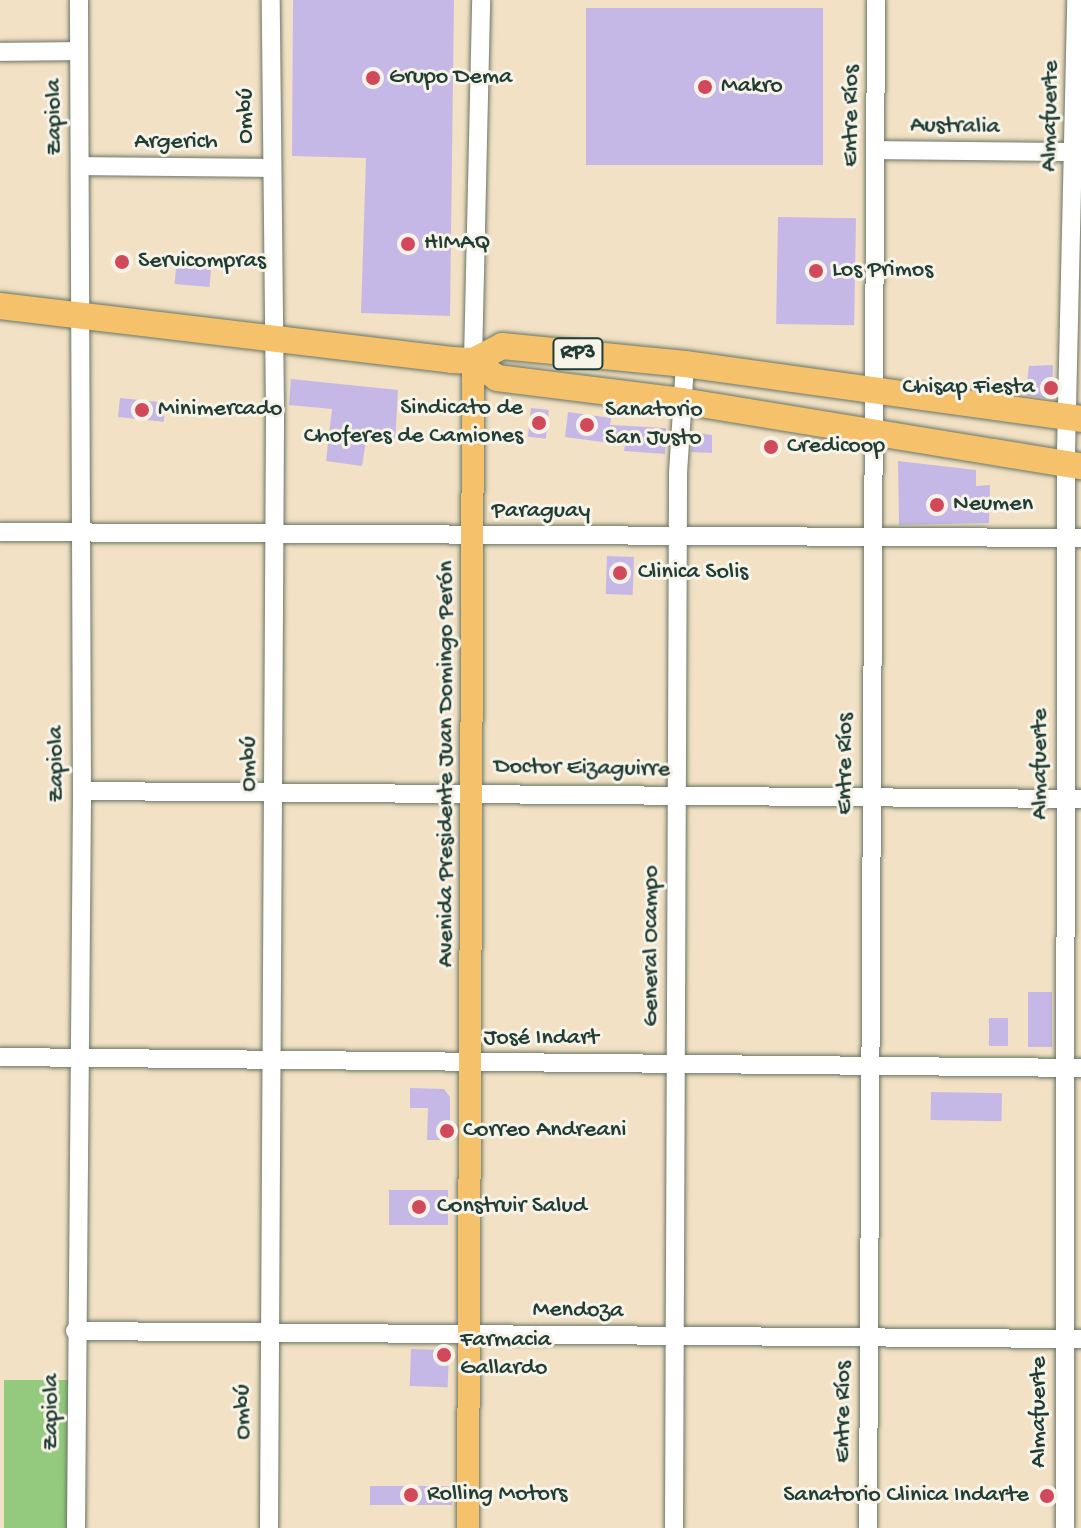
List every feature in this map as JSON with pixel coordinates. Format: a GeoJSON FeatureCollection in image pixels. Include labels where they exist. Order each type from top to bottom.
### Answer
{"type":"FeatureCollection","features":[{"type":"Feature","properties":{"kind":"highway","name":"RP3"},"geometry":{"type":"LineString","coordinates":[[0,306],[473,361],[497,378],[682,401],[1074,465]]}},
{"type":"Feature","properties":{"kind":"highway","name":"RP3"},"geometry":{"type":"LineString","coordinates":[[473,361],[502,346],[685,364],[1074,418]]}},
{"type":"Feature","properties":{"kind":"main road","name":"Avenida Presidente Juan Domingo Perón"},"geometry":{"type":"LineString","coordinates":[[468,1528],[472,1334],[473,361]]}},
{"type":"Feature","properties":{"kind":"street","name":"Zapiola"},"geometry":{"type":"LineString","coordinates":[[76,1528],[77,1059],[82,791],[77,531],[81,314],[79,0]]}},
{"type":"Feature","properties":{"kind":"street","name":"Ombú"},"geometry":{"type":"LineString","coordinates":[[269,1528],[267,1331],[274,790],[271,0]]}},
{"type":"Feature","properties":{"kind":"street","name":"Avenida Presidente Juan Domingo Perón"},"geometry":{"type":"LineString","coordinates":[[473,361],[481,0]]}},
{"type":"Feature","properties":{"kind":"street","name":"Entre Ríos"},"geometry":{"type":"LineString","coordinates":[[868,1528],[870,389],[877,150],[876,0]]}},
{"type":"Feature","properties":{"kind":"street","name":"Almafuerte"},"geometry":{"type":"LineString","coordinates":[[1065,1528],[1072,1339],[1074,418],[1078,152],[1076,0]]}},
{"type":"Feature","properties":{"kind":"street"},"geometry":{"type":"LineString","coordinates":[[0,52],[78,51]]}},
{"type":"Feature","properties":{"kind":"street","name":"Australia"},"geometry":{"type":"LineString","coordinates":[[877,150],[1078,152]]}},
{"type":"Feature","properties":{"kind":"street","name":"Argerich"},"geometry":{"type":"LineString","coordinates":[[80,166],[271,168]]}},
{"type":"Feature","properties":{"kind":"street","name":"General Ocampo"},"geometry":{"type":"LineString","coordinates":[[674,1528],[678,536],[685,364]]}},
{"type":"Feature","properties":{"kind":"street","name":"Paraguay"},"geometry":{"type":"LineString","coordinates":[[0,532],[272,530],[871,539],[1074,538]]}},
{"type":"Feature","properties":{"kind":"street","name":"Doctor Eizaguirre"},"geometry":{"type":"LineString","coordinates":[[82,791],[474,791],[1073,798]]}},
{"type":"Feature","properties":{"kind":"street","name":"José Indart"},"geometry":{"type":"LineString","coordinates":[[0,1057],[1073,1068]]}},
{"type":"Feature","properties":{"kind":"street","name":"Mendoza"},"geometry":{"type":"LineString","coordinates":[[75,1331],[1072,1339]]}},
{"type":"Feature","properties":{"kind":"green space"},"geometry":{"type":"Polygon","coordinates":[[[4,1380],[70,1380],[70,1528],[4,1528],[4,1380]]]}},
{"type":"Feature","properties":{"kind":"building","name":"Grupo Dema"},"geometry":{"type":"Polygon","coordinates":[[[293,0],[454,0],[450,316],[361,313],[366,158],[292,156],[293,0]]]}},
{"type":"Feature","properties":{"kind":"building","name":"Makro"},"geometry":{"type":"Polygon","coordinates":[[[586,8],[823,8],[823,165],[586,165],[586,8]]]}},
{"type":"Feature","properties":{"kind":"building","name":"Los Primos"},"geometry":{"type":"Polygon","coordinates":[[[778,217],[856,218],[854,325],[776,324],[778,217]]]}},
{"type":"Feature","properties":{"kind":"building"},"geometry":{"type":"Polygon","coordinates":[[[177,257],[212,260],[210,287],[175,284],[177,257]]]}},
{"type":"Feature","properties":{"kind":"building"},"geometry":{"type":"Polygon","coordinates":[[[1053,365],[1052,399],[1025,395],[1029,366],[1053,365]]]}},
{"type":"Feature","properties":{"kind":"building"},"geometry":{"type":"Polygon","coordinates":[[[291,379],[398,390],[395,443],[366,441],[362,466],[326,461],[332,409],[289,405],[291,379]]]}},
{"type":"Feature","properties":{"kind":"building","name":"Minimercado"},"geometry":{"type":"Polygon","coordinates":[[[120,398],[166,403],[164,422],[118,417],[120,398]]]}},
{"type":"Feature","properties":{"kind":"building","name":"Sindicato de Choferes de Camiones"},"geometry":{"type":"Polygon","coordinates":[[[531,408],[549,410],[546,439],[528,437],[531,408]]]}},
{"type":"Feature","properties":{"kind":"building"},"geometry":{"type":"Polygon","coordinates":[[[568,412],[611,418],[610,425],[666,428],[665,454],[624,451],[625,445],[565,437],[568,412]]]}},
{"type":"Feature","properties":{"kind":"building"},"geometry":{"type":"Polygon","coordinates":[[[693,432],[712,435],[712,453],[691,452],[693,432]]]}},
{"type":"Feature","properties":{"kind":"building","name":"Neumen"},"geometry":{"type":"Polygon","coordinates":[[[898,461],[976,470],[976,486],[990,485],[989,523],[899,525],[898,461]]]}},
{"type":"Feature","properties":{"kind":"building","name":"Clinica Solis"},"geometry":{"type":"Polygon","coordinates":[[[607,556],[634,557],[633,595],[606,594],[607,556]]]}},
{"type":"Feature","properties":{"kind":"building"},"geometry":{"type":"Polygon","coordinates":[[[1028,992],[1052,992],[1052,1047],[1028,1047],[1028,992]]]}},
{"type":"Feature","properties":{"kind":"building"},"geometry":{"type":"Polygon","coordinates":[[[989,1018],[1008,1018],[1008,1046],[989,1046],[989,1018]]]}},
{"type":"Feature","properties":{"kind":"building"},"geometry":{"type":"Polygon","coordinates":[[[410,1088],[444,1089],[450,1097],[450,1140],[427,1140],[428,1108],[410,1108],[410,1088]]]}},
{"type":"Feature","properties":{"kind":"building"},"geometry":{"type":"Polygon","coordinates":[[[931,1092],[1002,1093],[1002,1121],[931,1120],[931,1092]]]}},
{"type":"Feature","properties":{"kind":"building","name":"Construir Salud"},"geometry":{"type":"Polygon","coordinates":[[[389,1190],[448,1190],[448,1225],[389,1225],[389,1190]]]}},
{"type":"Feature","properties":{"kind":"building"},"geometry":{"type":"Polygon","coordinates":[[[411,1349],[449,1350],[448,1387],[410,1386],[411,1349]]]}},
{"type":"Feature","properties":{"kind":"building","name":"Rolling Motors"},"geometry":{"type":"Polygon","coordinates":[[[370,1486],[452,1486],[452,1505],[370,1505],[370,1486]]]}},
{"type":"Feature","properties":{"kind":"place","name":"Grupo Dema"},"geometry":{"type":"Point","coordinates":[373,78]}},
{"type":"Feature","properties":{"kind":"place","name":"Makro"},"geometry":{"type":"Point","coordinates":[705,87]}},
{"type":"Feature","properties":{"kind":"place","name":"HIMAQ"},"geometry":{"type":"Point","coordinates":[408,244]}},
{"type":"Feature","properties":{"kind":"place","name":"Servicompras"},"geometry":{"type":"Point","coordinates":[122,262]}},
{"type":"Feature","properties":{"kind":"place","name":"Los Primos"},"geometry":{"type":"Point","coordinates":[816,271]}},
{"type":"Feature","properties":{"kind":"place","name":"Chisap Fiesta"},"geometry":{"type":"Point","coordinates":[1051,388]}},
{"type":"Feature","properties":{"kind":"place","name":"Minimercado"},"geometry":{"type":"Point","coordinates":[142,410]}},
{"type":"Feature","properties":{"kind":"place","name":"Sindicato de Choferes de Camiones"},"geometry":{"type":"Point","coordinates":[539,423]}},
{"type":"Feature","properties":{"kind":"place","name":"Sanatorio San Justo"},"geometry":{"type":"Point","coordinates":[587,425]}},
{"type":"Feature","properties":{"kind":"place","name":"Credicoop"},"geometry":{"type":"Point","coordinates":[771,447]}},
{"type":"Feature","properties":{"kind":"place","name":"Neumen"},"geometry":{"type":"Point","coordinates":[937,505]}},
{"type":"Feature","properties":{"kind":"place","name":"Clinica Solis"},"geometry":{"type":"Point","coordinates":[620,573]}},
{"type":"Feature","properties":{"kind":"place","name":"Correo Andreani"},"geometry":{"type":"Point","coordinates":[447,1131]}},
{"type":"Feature","properties":{"kind":"place","name":"Construir Salud"},"geometry":{"type":"Point","coordinates":[419,1207]}},
{"type":"Feature","properties":{"kind":"place","name":"Farmacia Gallardo"},"geometry":{"type":"Point","coordinates":[444,1355]}},
{"type":"Feature","properties":{"kind":"place","name":"Rolling Motors"},"geometry":{"type":"Point","coordinates":[411,1495]}},
{"type":"Feature","properties":{"kind":"place","name":"Sanatorio Clinica Indarte"},"geometry":{"type":"Point","coordinates":[1047,1496]}}]}
